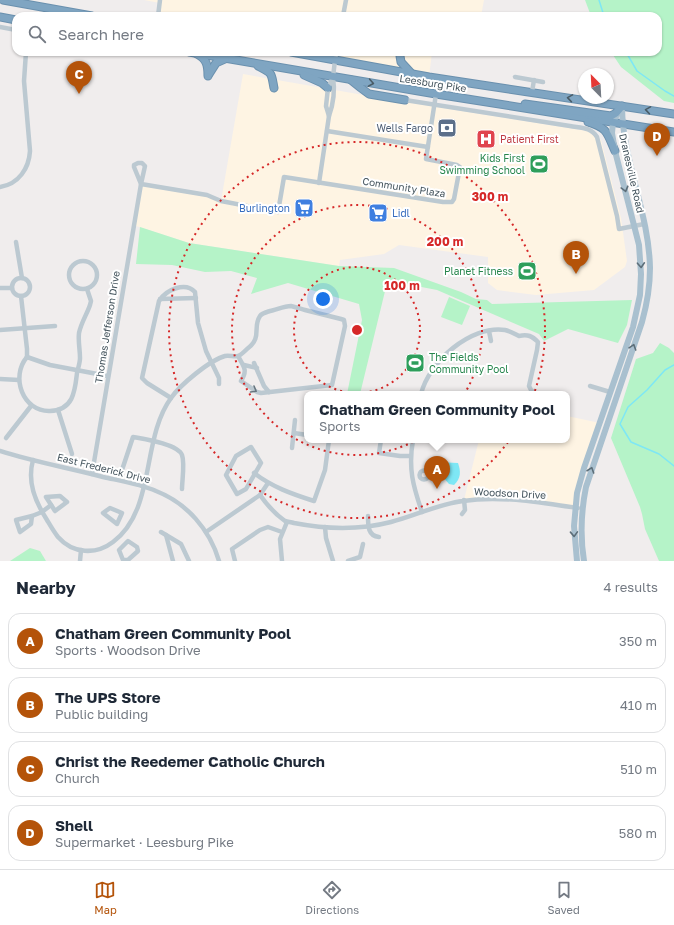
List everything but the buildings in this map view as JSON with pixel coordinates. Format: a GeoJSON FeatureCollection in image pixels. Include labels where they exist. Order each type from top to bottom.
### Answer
{"type":"FeatureCollection","features":[{"type":"Feature","properties":{"kind":"highway"},"geometry":{"type":"LineString","coordinates":[[3,0],[70,12]]}},
{"type":"Feature","properties":{"kind":"highway"},"geometry":{"type":"LineString","coordinates":[[0,17],[12,19]]}},
{"type":"Feature","properties":{"kind":"highway"},"geometry":{"type":"LineString","coordinates":[[200,56],[206,61],[208,66],[208,76],[214,65],[221,60],[227,59]]}},
{"type":"Feature","properties":{"kind":"highway","name":"Leesburg Pike"},"geometry":{"type":"LineString","coordinates":[[210,56],[674,132]]}},
{"type":"Feature","properties":{"kind":"highway","name":"Leesburg Pike"},"geometry":{"type":"LineString","coordinates":[[313,56],[412,74],[674,114]]}},
{"type":"Feature","properties":{"kind":"highway"},"geometry":{"type":"LineString","coordinates":[[400,56],[401,62],[412,74]]}},
{"type":"Feature","properties":{"kind":"highway"},"geometry":{"type":"LineString","coordinates":[[250,63],[271,74],[274,88]]}},
{"type":"Feature","properties":{"kind":"highway"},"geometry":{"type":"LineString","coordinates":[[289,70],[315,79],[328,88]]}},
{"type":"Feature","properties":{"kind":"highway"},"geometry":{"type":"LineString","coordinates":[[351,80],[369,94],[405,100]]}},
{"type":"Feature","properties":{"kind":"highway"},"geometry":{"type":"LineString","coordinates":[[481,101],[512,102],[611,116],[622,106]]}},
{"type":"Feature","properties":{"kind":"highway"},"geometry":{"type":"LineString","coordinates":[[564,114],[603,128],[607,133],[615,151]]}},
{"type":"Feature","properties":{"kind":"main road","name":"Dranesville Road"},"geometry":{"type":"LineString","coordinates":[[577,561],[574,537],[575,507],[584,468],[633,328],[640,295],[640,254],[635,227],[615,151],[612,133],[613,122],[622,106]]}},
{"type":"Feature","properties":{"kind":"main road","name":"Dranesville Road"},"geometry":{"type":"LineString","coordinates":[[584,561],[582,508],[588,479],[648,299],[650,268],[644,224],[624,137],[622,106]]}},
{"type":"Feature","properties":{"kind":"street"},"geometry":{"type":"LineString","coordinates":[[158,12],[160,0]]}},
{"type":"Feature","properties":{"kind":"street"},"geometry":{"type":"LineString","coordinates":[[344,12],[346,0]]}},
{"type":"Feature","properties":{"kind":"street"},"geometry":{"type":"LineString","coordinates":[[0,27],[12,29]]}},
{"type":"Feature","properties":{"kind":"street"},"geometry":{"type":"LineString","coordinates":[[0,187],[13,182],[20,176],[26,168],[29,159],[30,151],[24,81],[26,56]]}},
{"type":"Feature","properties":{"kind":"street"},"geometry":{"type":"LineString","coordinates":[[329,116],[326,106],[328,88],[333,76],[336,56]]}},
{"type":"Feature","properties":{"kind":"street"},"geometry":{"type":"LineString","coordinates":[[319,183],[329,116],[335,89],[333,76]]}},
{"type":"Feature","properties":{"kind":"street"},"geometry":{"type":"LineString","coordinates":[[515,77],[543,82]]}},
{"type":"Feature","properties":{"kind":"street"},"geometry":{"type":"LineString","coordinates":[[532,92],[534,80]]}},
{"type":"Feature","properties":{"kind":"street"},"geometry":{"type":"LineString","coordinates":[[327,131],[428,148],[436,94]]}},
{"type":"Feature","properties":{"kind":"street"},"geometry":{"type":"LineString","coordinates":[[405,100],[594,131],[597,137],[616,210],[619,229],[644,224]]}},
{"type":"Feature","properties":{"kind":"street"},"geometry":{"type":"LineString","coordinates":[[551,123],[552,112]]}},
{"type":"Feature","properties":{"kind":"street","name":"Community Plaza"},"geometry":{"type":"LineString","coordinates":[[141,184],[207,195],[221,201],[278,212],[284,177],[443,202],[452,202],[454,199],[460,168],[457,165],[426,159],[428,148]]}},
{"type":"Feature","properties":{"kind":"street","name":"Thomas Jefferson Drive"},"geometry":{"type":"LineString","coordinates":[[92,474],[141,184]]}},
{"type":"Feature","properties":{"kind":"street"},"geometry":{"type":"LineString","coordinates":[[16,242],[22,278]]}},
{"type":"Feature","properties":{"kind":"street"},"geometry":{"type":"LineString","coordinates":[[78,261],[88,261],[93,264],[97,273],[97,279],[87,289],[80,289],[73,286],[70,281],[69,276],[71,267],[78,261]]}},
{"type":"Feature","properties":{"kind":"street"},"geometry":{"type":"LineString","coordinates":[[22,278],[28,281],[30,288],[27,294],[20,296],[14,293],[12,288],[14,281],[22,278]]}},
{"type":"Feature","properties":{"kind":"street"},"geometry":{"type":"LineString","coordinates":[[171,398],[142,378],[160,299],[174,289],[180,287],[193,290],[196,298],[198,323],[206,350],[219,378],[219,384]]}},
{"type":"Feature","properties":{"kind":"street"},"geometry":{"type":"LineString","coordinates":[[0,288],[12,288]]}},
{"type":"Feature","properties":{"kind":"street"},"geometry":{"type":"LineString","coordinates":[[20,296],[27,349],[27,357],[21,366],[19,380],[22,393],[31,406],[45,411],[51,411],[63,408],[73,397],[80,358],[79,332],[91,301],[87,289]]}},
{"type":"Feature","properties":{"kind":"street"},"geometry":{"type":"LineString","coordinates":[[160,299],[196,298]]}},
{"type":"Feature","properties":{"kind":"street"},"geometry":{"type":"LineString","coordinates":[[33,460],[30,473],[33,492],[42,512],[59,538],[69,545],[81,550],[90,552],[97,550],[113,542],[120,536],[137,509],[157,427],[171,398],[194,375],[211,363],[226,356],[238,356],[254,343],[259,318],[263,313],[291,306],[344,320],[345,326],[332,385],[259,393],[241,381],[245,371],[244,365],[238,356]]}},
{"type":"Feature","properties":{"kind":"street"},"geometry":{"type":"LineString","coordinates":[[0,330],[55,326]]}},
{"type":"Feature","properties":{"kind":"street"},"geometry":{"type":"LineString","coordinates":[[421,391],[428,376],[441,358],[452,348],[467,339],[489,331],[507,330],[519,336],[526,334],[533,337],[538,342],[529,386],[532,391]]}},
{"type":"Feature","properties":{"kind":"street"},"geometry":{"type":"LineString","coordinates":[[489,331],[491,341]]}},
{"type":"Feature","properties":{"kind":"street"},"geometry":{"type":"LineString","coordinates":[[433,353],[441,358]]}},
{"type":"Feature","properties":{"kind":"street"},"geometry":{"type":"LineString","coordinates":[[27,357],[50,365],[108,376]]}},
{"type":"Feature","properties":{"kind":"street"},"geometry":{"type":"LineString","coordinates":[[244,365],[256,365],[264,386],[270,392]]}},
{"type":"Feature","properties":{"kind":"street"},"geometry":{"type":"LineString","coordinates":[[0,379],[19,380]]}},
{"type":"Feature","properties":{"kind":"street"},"geometry":{"type":"LineString","coordinates":[[590,386],[610,392]]}},
{"type":"Feature","properties":{"kind":"street"},"geometry":{"type":"LineString","coordinates":[[6,438],[31,406]]}},
{"type":"Feature","properties":{"kind":"street"},"geometry":{"type":"LineString","coordinates":[[58,410],[72,454]]}},
{"type":"Feature","properties":{"kind":"street"},"geometry":{"type":"LineString","coordinates":[[292,448],[295,420]]}},
{"type":"Feature","properties":{"kind":"street"},"geometry":{"type":"LineString","coordinates":[[294,433],[304,435]]}},
{"type":"Feature","properties":{"kind":"street"},"geometry":{"type":"LineString","coordinates":[[122,470],[133,437],[173,447],[182,455],[182,489]]}},
{"type":"Feature","properties":{"kind":"street"},"geometry":{"type":"LineString","coordinates":[[254,473],[268,483],[290,493],[314,500],[325,470],[329,443]]}},
{"type":"Feature","properties":{"kind":"street"},"geometry":{"type":"LineString","coordinates":[[380,443],[379,452],[400,456],[410,456]]}},
{"type":"Feature","properties":{"kind":"street"},"geometry":{"type":"LineString","coordinates":[[412,443],[410,456],[412,478],[422,512]]}},
{"type":"Feature","properties":{"kind":"street"},"geometry":{"type":"LineString","coordinates":[[251,447],[261,463],[254,473],[246,489],[237,494],[226,476],[236,456],[251,447]]}},
{"type":"Feature","properties":{"kind":"street","name":"East Frederick Drive"},"geometry":{"type":"LineString","coordinates":[[0,451],[143,486],[157,491],[179,503],[195,518],[206,532],[219,561]]}},
{"type":"Feature","properties":{"kind":"street"},"geometry":{"type":"LineString","coordinates":[[412,478],[419,476]]}},
{"type":"Feature","properties":{"kind":"street"},"geometry":{"type":"LineString","coordinates":[[206,532],[260,495],[268,483]]}},
{"type":"Feature","properties":{"kind":"street"},"geometry":{"type":"LineString","coordinates":[[260,495],[276,513],[287,522],[280,539],[282,561]]}},
{"type":"Feature","properties":{"kind":"street"},"geometry":{"type":"LineString","coordinates":[[462,514],[465,510],[464,500]]}},
{"type":"Feature","properties":{"kind":"street","name":"Woodson Drive"},"geometry":{"type":"LineString","coordinates":[[287,522],[308,526],[325,527],[368,526],[390,522],[464,500],[521,501],[582,508]]}},
{"type":"Feature","properties":{"kind":"street"},"geometry":{"type":"LineString","coordinates":[[32,516],[42,512],[51,505]]}},
{"type":"Feature","properties":{"kind":"street"},"geometry":{"type":"LineString","coordinates":[[368,516],[368,526],[372,536],[379,537]]}},
{"type":"Feature","properties":{"kind":"street"},"geometry":{"type":"LineString","coordinates":[[117,524],[125,530]]}},
{"type":"Feature","properties":{"kind":"street"},"geometry":{"type":"LineString","coordinates":[[235,561],[232,549],[260,530],[268,527],[282,532]]}},
{"type":"Feature","properties":{"kind":"street"},"geometry":{"type":"LineString","coordinates":[[325,527],[326,538],[333,561]]}},
{"type":"Feature","properties":{"kind":"street"},"geometry":{"type":"LineString","coordinates":[[161,532],[181,544],[189,561]]}},
{"type":"Feature","properties":{"kind":"street"},"geometry":{"type":"LineString","coordinates":[[166,535],[173,561]]}},
{"type":"Feature","properties":{"kind":"street"},"geometry":{"type":"LineString","coordinates":[[120,536],[128,542]]}},
{"type":"Feature","properties":{"kind":"street"},"geometry":{"type":"LineString","coordinates":[[348,561],[360,557],[363,544]]}},
{"type":"Feature","properties":{"kind":"street"},"geometry":{"type":"LineString","coordinates":[[80,561],[81,550]]}},
{"type":"Feature","properties":{"kind":"shaded area"},"geometry":{"type":"Polygon","coordinates":[[[144,0],[484,0],[482,12],[159,12],[160,3],[144,0]]]}},
{"type":"Feature","properties":{"kind":"shaded area"},"geometry":{"type":"Polygon","coordinates":[[[336,56],[432,56],[429,77],[335,60],[336,56]]]}},
{"type":"Feature","properties":{"kind":"shaded area"},"geometry":{"type":"Polygon","coordinates":[[[243,74],[587,131],[601,140],[621,218],[627,261],[625,267],[594,290],[536,295],[497,290],[488,283],[488,257],[399,245],[384,254],[340,260],[339,266],[189,243],[133,225],[141,184],[207,195],[221,201],[243,74]]]}},
{"type":"Feature","properties":{"kind":"shaded area"},"geometry":{"type":"Polygon","coordinates":[[[570,417],[600,423],[575,507],[529,501],[464,500],[478,443],[570,443],[570,417]]]}},
{"type":"Feature","properties":{"kind":"green space"},"geometry":{"type":"Polygon","coordinates":[[[585,0],[674,0],[674,103],[664,101],[621,67],[614,56],[662,56],[662,12],[590,12],[585,0]]]}},
{"type":"Feature","properties":{"kind":"green space"},"geometry":{"type":"Polygon","coordinates":[[[140,227],[189,243],[339,266],[394,268],[461,292],[476,299],[487,300],[492,304],[632,300],[627,325],[618,343],[568,329],[544,341],[539,334],[437,290],[406,284],[387,283],[361,391],[348,391],[362,320],[359,304],[288,283],[251,294],[257,278],[231,271],[205,272],[172,265],[136,264],[140,227]]]}},
{"type":"Feature","properties":{"kind":"green space"},"geometry":{"type":"Polygon","coordinates":[[[449,297],[470,306],[462,325],[441,317],[449,297]]]}},
{"type":"Feature","properties":{"kind":"green space"},"geometry":{"type":"Polygon","coordinates":[[[660,343],[674,353],[674,561],[659,561],[645,529],[640,507],[611,438],[636,359],[653,353],[660,343]]]}},
{"type":"Feature","properties":{"kind":"green space"},"geometry":{"type":"Polygon","coordinates":[[[30,548],[40,551],[46,561],[10,561],[30,548]]]}},
{"type":"Feature","properties":{"kind":"water"},"geometry":{"type":"Polygon","coordinates":[[[437,462],[458,463],[460,475],[454,485],[449,484],[435,468],[437,462]]]}},
{"type":"Feature","properties":{"kind":"waterway"},"geometry":{"type":"LineString","coordinates":[[599,0],[603,12]]}},
{"type":"Feature","properties":{"kind":"waterway"},"geometry":{"type":"LineString","coordinates":[[628,56],[637,71],[674,96]]}},
{"type":"Feature","properties":{"kind":"waterway"},"geometry":{"type":"LineString","coordinates":[[674,365],[665,370],[647,390],[628,407],[620,424],[631,442],[659,454],[674,466]]}},
{"type":"Feature","properties":{"kind":"place","name":"Christ the Reedemer Catholic Church"},"geometry":{"type":"Point","coordinates":[79,94]}},
{"type":"Feature","properties":{"kind":"place","name":"Wells Fargo"},"geometry":{"type":"Point","coordinates":[447,128]}},
{"type":"Feature","properties":{"kind":"place","name":"Patient First"},"geometry":{"type":"Point","coordinates":[486,139]}},
{"type":"Feature","properties":{"kind":"place","name":"Shell"},"geometry":{"type":"Point","coordinates":[657,156]}},
{"type":"Feature","properties":{"kind":"place","name":"Kids First Swimming School"},"geometry":{"type":"Point","coordinates":[539,164]}},
{"type":"Feature","properties":{"kind":"place","name":"Burlington"},"geometry":{"type":"Point","coordinates":[304,208]}},
{"type":"Feature","properties":{"kind":"place","name":"Lidl"},"geometry":{"type":"Point","coordinates":[378,213]}},
{"type":"Feature","properties":{"kind":"place","name":"Planet Fitness"},"geometry":{"type":"Point","coordinates":[527,271]}},
{"type":"Feature","properties":{"kind":"place","name":"The UPS Store"},"geometry":{"type":"Point","coordinates":[576,274]}},
{"type":"Feature","properties":{"kind":"place","name":"The Fields Community Pool"},"geometry":{"type":"Point","coordinates":[415,363]}},
{"type":"Feature","properties":{"kind":"place","name":"Chatham Green Community Pool"},"geometry":{"type":"Point","coordinates":[437,489]}}]}
